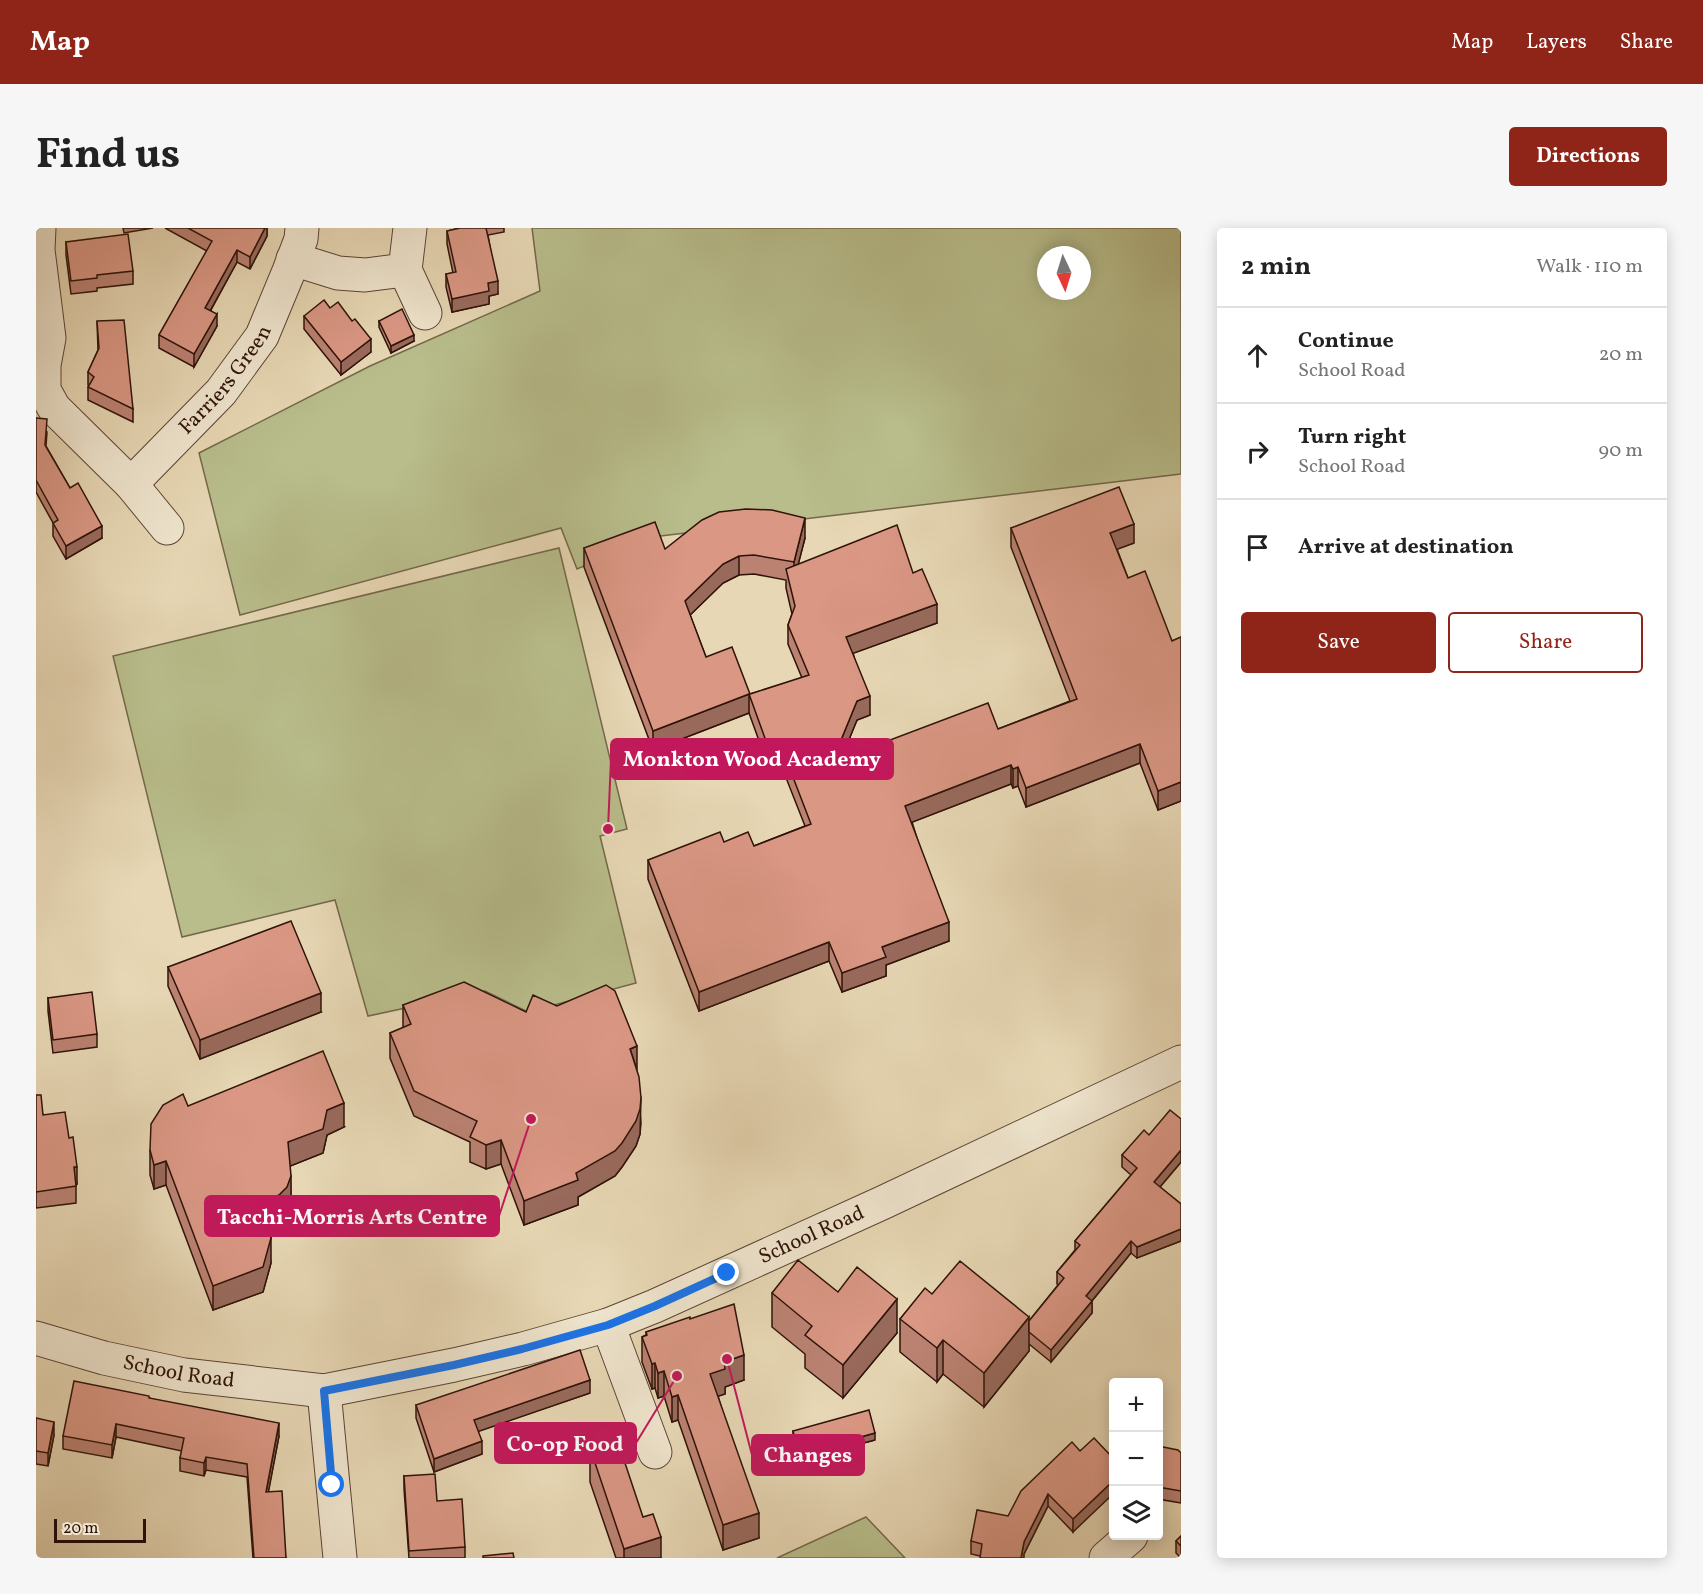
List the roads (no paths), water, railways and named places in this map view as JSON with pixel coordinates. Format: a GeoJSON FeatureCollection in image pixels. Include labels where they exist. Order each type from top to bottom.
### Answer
{"type":"FeatureCollection","features":[{"type":"Feature","properties":{"kind":"street"},"geometry":{"type":"LineString","coordinates":[[39,228],[39,284],[49,338],[44,365],[44,390],[54,408],[131,484],[167,528]]}},
{"type":"Feature","properties":{"kind":"street","name":"Farriers Green"},"geometry":{"type":"LineString","coordinates":[[131,484],[221,392],[262,336],[301,239],[302,228]]}},
{"type":"Feature","properties":{"kind":"street"},"geometry":{"type":"LineString","coordinates":[[410,228],[405,270],[425,313]]}},
{"type":"Feature","properties":{"kind":"street"},"geometry":{"type":"LineString","coordinates":[[293,259],[338,273],[365,275],[405,270]]}},
{"type":"Feature","properties":{"kind":"street","name":"School Road"},"geometry":{"type":"LineString","coordinates":[[36,1340],[104,1358],[184,1375],[324,1391],[466,1362],[608,1325],[655,1306],[882,1203],[1181,1062]]}},
{"type":"Feature","properties":{"kind":"street"},"geometry":{"type":"LineString","coordinates":[[608,1325],[655,1452]]}},
{"type":"Feature","properties":{"kind":"street"},"geometry":{"type":"LineString","coordinates":[[324,1391],[340,1558]]}},
{"type":"Feature","properties":{"kind":"place","name":"Monkton Wood Academy"},"geometry":{"type":"Point","coordinates":[608,829]}},
{"type":"Feature","properties":{"kind":"place","name":"Tacchi-Morris Arts Centre"},"geometry":{"type":"Point","coordinates":[531,1119]}},
{"type":"Feature","properties":{"kind":"place","name":"Changes"},"geometry":{"type":"Point","coordinates":[727,1359]}},
{"type":"Feature","properties":{"kind":"place","name":"Co-op Food"},"geometry":{"type":"Point","coordinates":[677,1376]}}]}
